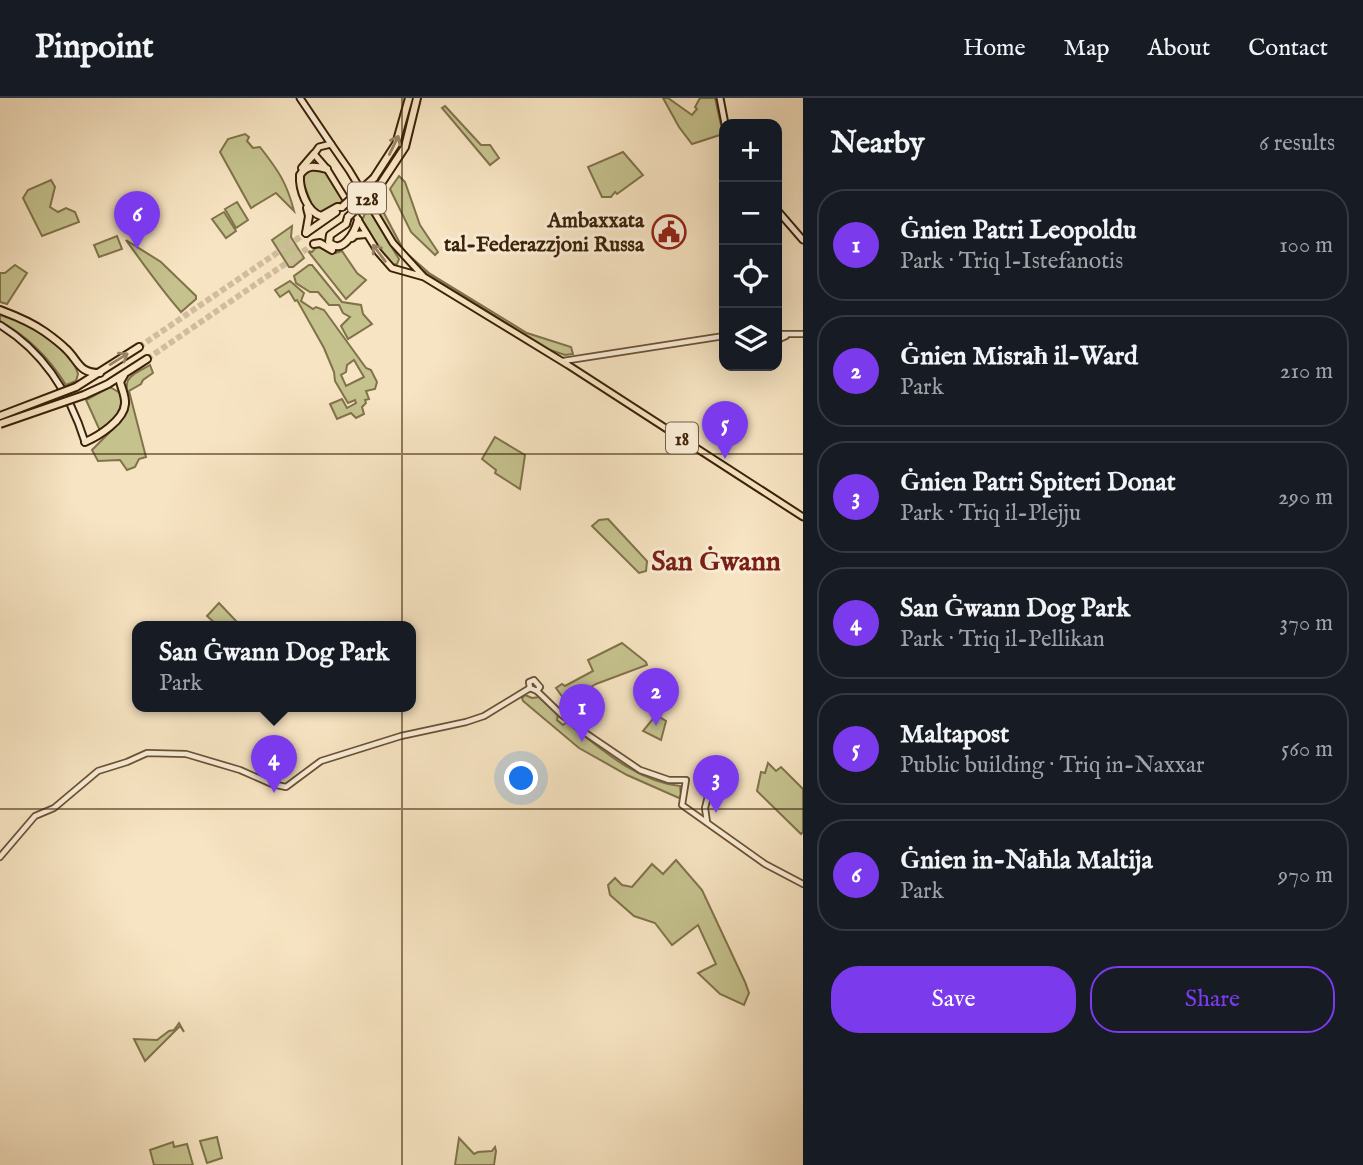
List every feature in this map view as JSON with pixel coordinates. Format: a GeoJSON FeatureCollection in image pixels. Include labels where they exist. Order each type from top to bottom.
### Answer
{"type":"FeatureCollection","features":[{"type":"Feature","properties":{"kind":"highway"},"geometry":{"type":"LineString","coordinates":[[314,154],[298,178],[309,213],[306,233],[342,207],[374,178],[396,144],[409,98]]}},
{"type":"Feature","properties":{"kind":"highway"},"geometry":{"type":"LineString","coordinates":[[366,234],[355,236],[344,248],[337,251],[320,243],[314,244],[378,188],[405,147],[417,98]]}},
{"type":"Feature","properties":{"kind":"highway"},"geometry":{"type":"LineString","coordinates":[[327,169],[315,166],[306,168],[300,175],[300,186],[310,210],[315,215],[320,216],[342,207]]}},
{"type":"Feature","properties":{"kind":"highway"},"geometry":{"type":"LineString","coordinates":[[348,217],[345,223],[330,235],[329,242],[336,248],[343,245],[356,228],[358,220]]}},
{"type":"Feature","properties":{"kind":"highway"},"geometry":{"type":"LineString","coordinates":[[0,310],[43,330],[68,350],[79,366],[90,373],[100,373]]}},
{"type":"Feature","properties":{"kind":"highway"},"geometry":{"type":"LineString","coordinates":[[0,416],[76,387],[139,347]]}},
{"type":"Feature","properties":{"kind":"highway"},"geometry":{"type":"LineString","coordinates":[[0,424],[84,395],[124,375],[147,359]]}},
{"type":"Feature","properties":{"kind":"highway"},"geometry":{"type":"LineString","coordinates":[[76,387],[81,377],[79,366]]}},
{"type":"Feature","properties":{"kind":"highway"},"geometry":{"type":"LineString","coordinates":[[85,442],[98,436],[124,409],[126,402],[120,382],[124,375]]}},
{"type":"Feature","properties":{"kind":"highway"},"geometry":{"type":"LineString","coordinates":[[108,384],[117,386],[123,395]]}},
{"type":"Feature","properties":{"kind":"main road","name":"128"},"geometry":{"type":"LineString","coordinates":[[300,98],[400,253],[424,276]]}},
{"type":"Feature","properties":{"kind":"main road"},"geometry":{"type":"LineString","coordinates":[[720,98],[724,119]]}},
{"type":"Feature","properties":{"kind":"main road"},"geometry":{"type":"LineString","coordinates":[[314,154],[323,140],[321,131]]}},
{"type":"Feature","properties":{"kind":"main road"},"geometry":{"type":"LineString","coordinates":[[318,147],[331,145]]}},
{"type":"Feature","properties":{"kind":"main road","name":"128"},"geometry":{"type":"LineString","coordinates":[[314,154],[327,169],[378,253],[395,268]]}},
{"type":"Feature","properties":{"kind":"main road"},"geometry":{"type":"LineString","coordinates":[[782,215],[803,240]]}},
{"type":"Feature","properties":{"kind":"main road"},"geometry":{"type":"LineString","coordinates":[[400,253],[403,259],[395,268],[424,276]]}},
{"type":"Feature","properties":{"kind":"main road","name":"18"},"geometry":{"type":"LineString","coordinates":[[424,276],[715,458],[803,517]]}},
{"type":"Feature","properties":{"kind":"main road"},"geometry":{"type":"LineString","coordinates":[[0,326],[33,351],[61,385],[73,406],[85,442]]}},
{"type":"Feature","properties":{"kind":"street"},"geometry":{"type":"LineString","coordinates":[[782,335],[803,334]]}},
{"type":"Feature","properties":{"kind":"street"},"geometry":{"type":"LineString","coordinates":[[782,337],[786,335]]}},
{"type":"Feature","properties":{"kind":"street"},"geometry":{"type":"LineString","coordinates":[[559,361],[719,337]]}},
{"type":"Feature","properties":{"kind":"street"},"geometry":{"type":"LineString","coordinates":[[530,688],[529,682],[534,680],[540,687],[537,691]]}},
{"type":"Feature","properties":{"kind":"street"},"geometry":{"type":"LineString","coordinates":[[530,688],[587,734],[640,770],[669,780],[686,779],[682,805],[765,864],[803,884]]}},
{"type":"Feature","properties":{"kind":"street"},"geometry":{"type":"LineString","coordinates":[[0,857],[34,816],[54,808],[98,771],[147,753],[186,754],[286,787],[321,761],[401,736],[475,719],[530,688]]}},
{"type":"Feature","properties":{"kind":"street"},"geometry":{"type":"LineString","coordinates":[[707,822],[705,808],[713,776]]}},
{"type":"Feature","properties":{"kind":"street"},"geometry":{"type":"LineString","coordinates":[[696,814],[705,808]]}},
{"type":"Feature","properties":{"kind":"shaded area"},"geometry":{"type":"Polygon","coordinates":[[[663,98],[668,98],[692,115],[700,98],[715,98],[720,119],[719,135],[692,144],[663,98]]]}},
{"type":"Feature","properties":{"kind":"shaded area"},"geometry":{"type":"Polygon","coordinates":[[[445,106],[481,145],[490,145],[499,158],[490,165],[442,108],[445,106]]]}},
{"type":"Feature","properties":{"kind":"shaded area"},"geometry":{"type":"Polygon","coordinates":[[[245,134],[253,148],[260,147],[277,170],[294,211],[276,193],[251,208],[220,152],[228,139],[245,134]]]}},
{"type":"Feature","properties":{"kind":"shaded area"},"geometry":{"type":"Polygon","coordinates":[[[623,152],[643,175],[617,194],[615,192],[611,197],[602,197],[588,167],[623,152]]]}},
{"type":"Feature","properties":{"kind":"shaded area"},"geometry":{"type":"Polygon","coordinates":[[[319,168],[327,173],[345,200],[322,213],[313,208],[302,179],[307,171],[319,168]]]}},
{"type":"Feature","properties":{"kind":"shaded area"},"geometry":{"type":"Polygon","coordinates":[[[399,176],[405,182],[420,225],[438,252],[435,255],[411,232],[390,189],[399,176]]]}},
{"type":"Feature","properties":{"kind":"shaded area"},"geometry":{"type":"Polygon","coordinates":[[[51,180],[55,187],[50,207],[58,212],[66,208],[75,212],[79,222],[42,236],[23,198],[28,190],[51,180]]]}},
{"type":"Feature","properties":{"kind":"shaded area"},"geometry":{"type":"Polygon","coordinates":[[[376,198],[404,251],[429,273],[527,333],[571,347],[573,354],[565,355],[547,349],[414,265],[402,253],[371,203],[376,198]]]}},
{"type":"Feature","properties":{"kind":"shaded area"},"geometry":{"type":"Polygon","coordinates":[[[237,202],[248,220],[236,228],[225,209],[237,202]]]}},
{"type":"Feature","properties":{"kind":"shaded area"},"geometry":{"type":"Polygon","coordinates":[[[368,208],[399,259],[397,264],[391,265],[387,262],[362,220],[368,208]]]}},
{"type":"Feature","properties":{"kind":"shaded area"},"geometry":{"type":"Polygon","coordinates":[[[224,212],[236,231],[226,238],[212,219],[224,212]]]}},
{"type":"Feature","properties":{"kind":"shaded area"},"geometry":{"type":"Polygon","coordinates":[[[292,226],[291,237],[304,258],[289,267],[272,240],[292,226]]]}},
{"type":"Feature","properties":{"kind":"shaded area"},"geometry":{"type":"Polygon","coordinates":[[[117,236],[122,249],[99,257],[94,245],[117,236]]]}},
{"type":"Feature","properties":{"kind":"shaded area"},"geometry":{"type":"Polygon","coordinates":[[[126,240],[161,262],[196,299],[181,312],[126,240]]]}},
{"type":"Feature","properties":{"kind":"shaded area"},"geometry":{"type":"Polygon","coordinates":[[[320,243],[336,253],[342,251],[357,273],[366,280],[346,299],[308,251],[312,252],[320,243]]]}},
{"type":"Feature","properties":{"kind":"shaded area"},"geometry":{"type":"Polygon","coordinates":[[[15,265],[27,273],[7,304],[0,302],[0,273],[5,273],[15,265]]]}},
{"type":"Feature","properties":{"kind":"shaded area"},"geometry":{"type":"Polygon","coordinates":[[[312,265],[342,302],[361,305],[363,314],[372,324],[348,339],[341,326],[350,317],[343,313],[339,305],[329,305],[318,292],[310,292],[296,283],[294,276],[312,265]]]}},
{"type":"Feature","properties":{"kind":"shaded area"},"geometry":{"type":"Polygon","coordinates":[[[290,281],[304,293],[301,301],[313,309],[316,307],[324,310],[366,368],[371,370],[377,382],[375,389],[366,391],[369,399],[365,400],[366,403],[362,407],[364,414],[356,418],[351,413],[337,419],[330,404],[342,399],[347,408],[356,403],[355,400],[348,403],[335,381],[324,348],[297,300],[295,301],[289,291],[280,297],[275,290],[290,281]],[[354,360],[341,375],[346,386],[364,377],[354,360]]]}},
{"type":"Feature","properties":{"kind":"shaded area"},"geometry":{"type":"Polygon","coordinates":[[[0,315],[34,330],[57,345],[73,364],[78,374],[76,381],[66,385],[37,349],[0,321],[0,315]]]}},
{"type":"Feature","properties":{"kind":"shaded area"},"geometry":{"type":"Polygon","coordinates":[[[150,365],[153,373],[129,391],[146,457],[139,459],[135,467],[127,470],[120,460],[98,461],[92,450],[120,422],[129,404],[127,383],[129,379],[150,365]]]}},
{"type":"Feature","properties":{"kind":"shaded area"},"geometry":{"type":"Polygon","coordinates":[[[110,387],[120,393],[121,405],[101,433],[86,400],[110,387]]]}},
{"type":"Feature","properties":{"kind":"shaded area"},"geometry":{"type":"Polygon","coordinates":[[[495,437],[525,455],[520,489],[495,473],[496,470],[482,459],[495,437]]]}},
{"type":"Feature","properties":{"kind":"shaded area"},"geometry":{"type":"Polygon","coordinates":[[[608,519],[647,561],[646,571],[639,573],[592,526],[599,520],[608,519]]]}},
{"type":"Feature","properties":{"kind":"shaded area"},"geometry":{"type":"Polygon","coordinates":[[[219,603],[236,621],[212,621],[207,616],[219,603]]]}},
{"type":"Feature","properties":{"kind":"shaded area"},"geometry":{"type":"Polygon","coordinates":[[[622,643],[647,665],[596,684],[566,702],[556,688],[593,671],[588,660],[622,643]]]}},
{"type":"Feature","properties":{"kind":"shaded area"},"geometry":{"type":"Polygon","coordinates":[[[525,695],[539,697],[558,715],[557,720],[563,725],[567,722],[634,771],[664,783],[680,786],[681,796],[679,798],[627,775],[579,748],[523,701],[525,695]]]}},
{"type":"Feature","properties":{"kind":"shaded area"},"geometry":{"type":"Polygon","coordinates":[[[656,715],[666,721],[661,740],[643,731],[656,715]]]}},
{"type":"Feature","properties":{"kind":"shaded area"},"geometry":{"type":"Polygon","coordinates":[[[768,763],[776,771],[781,767],[803,789],[801,834],[757,791],[761,772],[765,773],[768,763]]]}},
{"type":"Feature","properties":{"kind":"shaded area"},"geometry":{"type":"Polygon","coordinates":[[[676,860],[702,890],[745,982],[749,993],[744,1005],[720,994],[698,973],[716,964],[698,925],[672,945],[655,923],[634,916],[610,895],[608,885],[615,878],[622,885],[632,887],[652,864],[663,874],[676,860]]]}},
{"type":"Feature","properties":{"kind":"shaded area"},"geometry":{"type":"Polygon","coordinates":[[[179,1023],[184,1032],[180,1026],[145,1061],[134,1039],[157,1040],[174,1030],[179,1023]]]}},
{"type":"Feature","properties":{"kind":"shaded area"},"geometry":{"type":"Polygon","coordinates":[[[217,1137],[222,1158],[207,1163],[200,1141],[217,1137]]]}},
{"type":"Feature","properties":{"kind":"shaded area"},"geometry":{"type":"Polygon","coordinates":[[[459,1138],[474,1154],[492,1151],[495,1147],[494,1165],[455,1165],[459,1138]]]}},
{"type":"Feature","properties":{"kind":"shaded area"},"geometry":{"type":"Polygon","coordinates":[[[173,1142],[174,1147],[187,1144],[193,1165],[154,1165],[150,1150],[173,1142]]]}},
{"type":"Feature","properties":{"kind":"tunnel"},"geometry":{"type":"LineString","coordinates":[[139,347],[306,233]]}},
{"type":"Feature","properties":{"kind":"tunnel"},"geometry":{"type":"LineString","coordinates":[[147,359],[314,244]]}},
{"type":"Feature","properties":{"kind":"place","name":"Ambaxxata tal-Federazzjoni Russa"},"geometry":{"type":"Point","coordinates":[669,232]}},
{"type":"Feature","properties":{"kind":"place","name":"Ġnien in-Naħla Maltija"},"geometry":{"type":"Point","coordinates":[137,249]}},
{"type":"Feature","properties":{"kind":"place","name":"Maltapost"},"geometry":{"type":"Point","coordinates":[725,459]}},
{"type":"Feature","properties":{"kind":"place","name":"Ġnien Misraħ il-Ward"},"geometry":{"type":"Point","coordinates":[656,726]}},
{"type":"Feature","properties":{"kind":"place","name":"Ġnien Patri Leopoldu"},"geometry":{"type":"Point","coordinates":[582,742]}},
{"type":"Feature","properties":{"kind":"place","name":"San Ġwann Dog Park"},"geometry":{"type":"Point","coordinates":[274,793]}},
{"type":"Feature","properties":{"kind":"place","name":"Ġnien Patri Spiteri Donat"},"geometry":{"type":"Point","coordinates":[716,813]}},
{"type":"Feature","properties":{"kind":"district","name":"San Ġwann"},"geometry":{"type":"Point","coordinates":[716,560]}}]}
